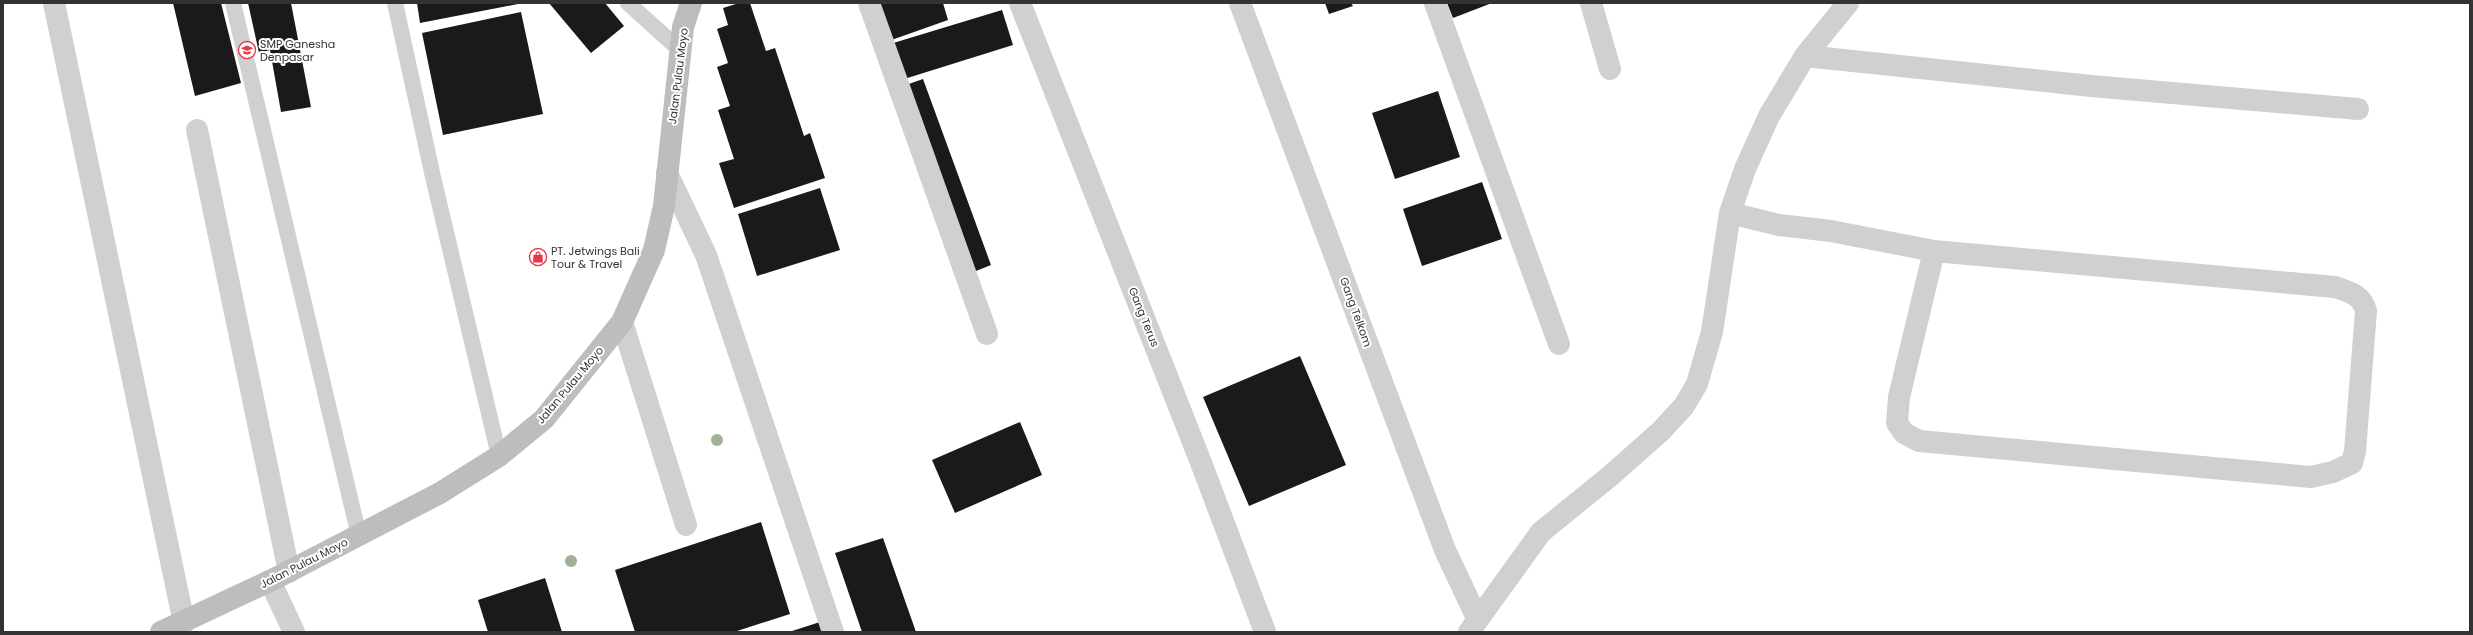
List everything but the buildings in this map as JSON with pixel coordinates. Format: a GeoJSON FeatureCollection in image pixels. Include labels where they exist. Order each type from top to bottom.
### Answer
{"type":"FeatureCollection","features":[{"type":"Feature","properties":{"kind":"street"},"geometry":{"type":"LineString","coordinates":[[54,3],[184,623]]}},
{"type":"Feature","properties":{"kind":"street","name":"Jalan Pulau Moyo"},"geometry":{"type":"LineString","coordinates":[[161,632],[184,623],[289,572],[440,493],[499,456],[544,419],[622,322],[654,250],[664,206],[683,27],[691,3]]}},
{"type":"Feature","properties":{"kind":"street"},"geometry":{"type":"LineString","coordinates":[[869,3],[986,334]]}},
{"type":"Feature","properties":{"kind":"street","name":"Gang Terus"},"geometry":{"type":"LineString","coordinates":[[1020,3],[1200,460],[1265,632]]}},
{"type":"Feature","properties":{"kind":"street","name":"Gang Telkom"},"geometry":{"type":"LineString","coordinates":[[1240,3],[1473,625]]}},
{"type":"Feature","properties":{"kind":"street"},"geometry":{"type":"LineString","coordinates":[[1435,3],[1559,344]]}},
{"type":"Feature","properties":{"kind":"street"},"geometry":{"type":"LineString","coordinates":[[1591,3],[1610,69]]}},
{"type":"Feature","properties":{"kind":"street"},"geometry":{"type":"LineString","coordinates":[[1473,625],[1541,532],[1609,477],[1661,431],[1684,406],[1697,384],[1712,332],[1730,213],[1745,168],[1769,116],[1805,56],[1848,3]]}},
{"type":"Feature","properties":{"kind":"street"},"geometry":{"type":"LineString","coordinates":[[1805,56],[2091,86],[2358,109]]}},
{"type":"Feature","properties":{"kind":"street"},"geometry":{"type":"LineString","coordinates":[[197,130],[289,572]]}},
{"type":"Feature","properties":{"kind":"street"},"geometry":{"type":"LineString","coordinates":[[667,173],[706,255],[833,632]]}},
{"type":"Feature","properties":{"kind":"street"},"geometry":{"type":"LineString","coordinates":[[1730,213],[1779,225],[1831,231],[1934,251],[2335,287],[2356,294],[2364,303],[2366,311],[2355,451],[2352,463],[2332,472],[2311,477],[1919,441],[1909,436],[1897,423],[1899,397],[1934,251]]}},
{"type":"Feature","properties":{"kind":"street"},"geometry":{"type":"LineString","coordinates":[[622,322],[686,525]]}},
{"type":"Feature","properties":{"kind":"street"},"geometry":{"type":"LineString","coordinates":[[270,581],[294,632]]}},
{"type":"Feature","properties":{"kind":"lane"},"geometry":{"type":"LineString","coordinates":[[233,3],[359,536]]}},
{"type":"Feature","properties":{"kind":"lane"},"geometry":{"type":"LineString","coordinates":[[395,3],[433,177],[499,456]]}},
{"type":"Feature","properties":{"kind":"lane"},"geometry":{"type":"LineString","coordinates":[[628,3],[681,51]]}},
{"type":"Feature","properties":{"kind":"place","name":"SMP Ganesha Denpasar"},"geometry":{"type":"Point","coordinates":[247,50]}},
{"type":"Feature","properties":{"kind":"place","name":"PT. Jetwings Bali Tour & Travel"},"geometry":{"type":"Point","coordinates":[538,257]}}]}
